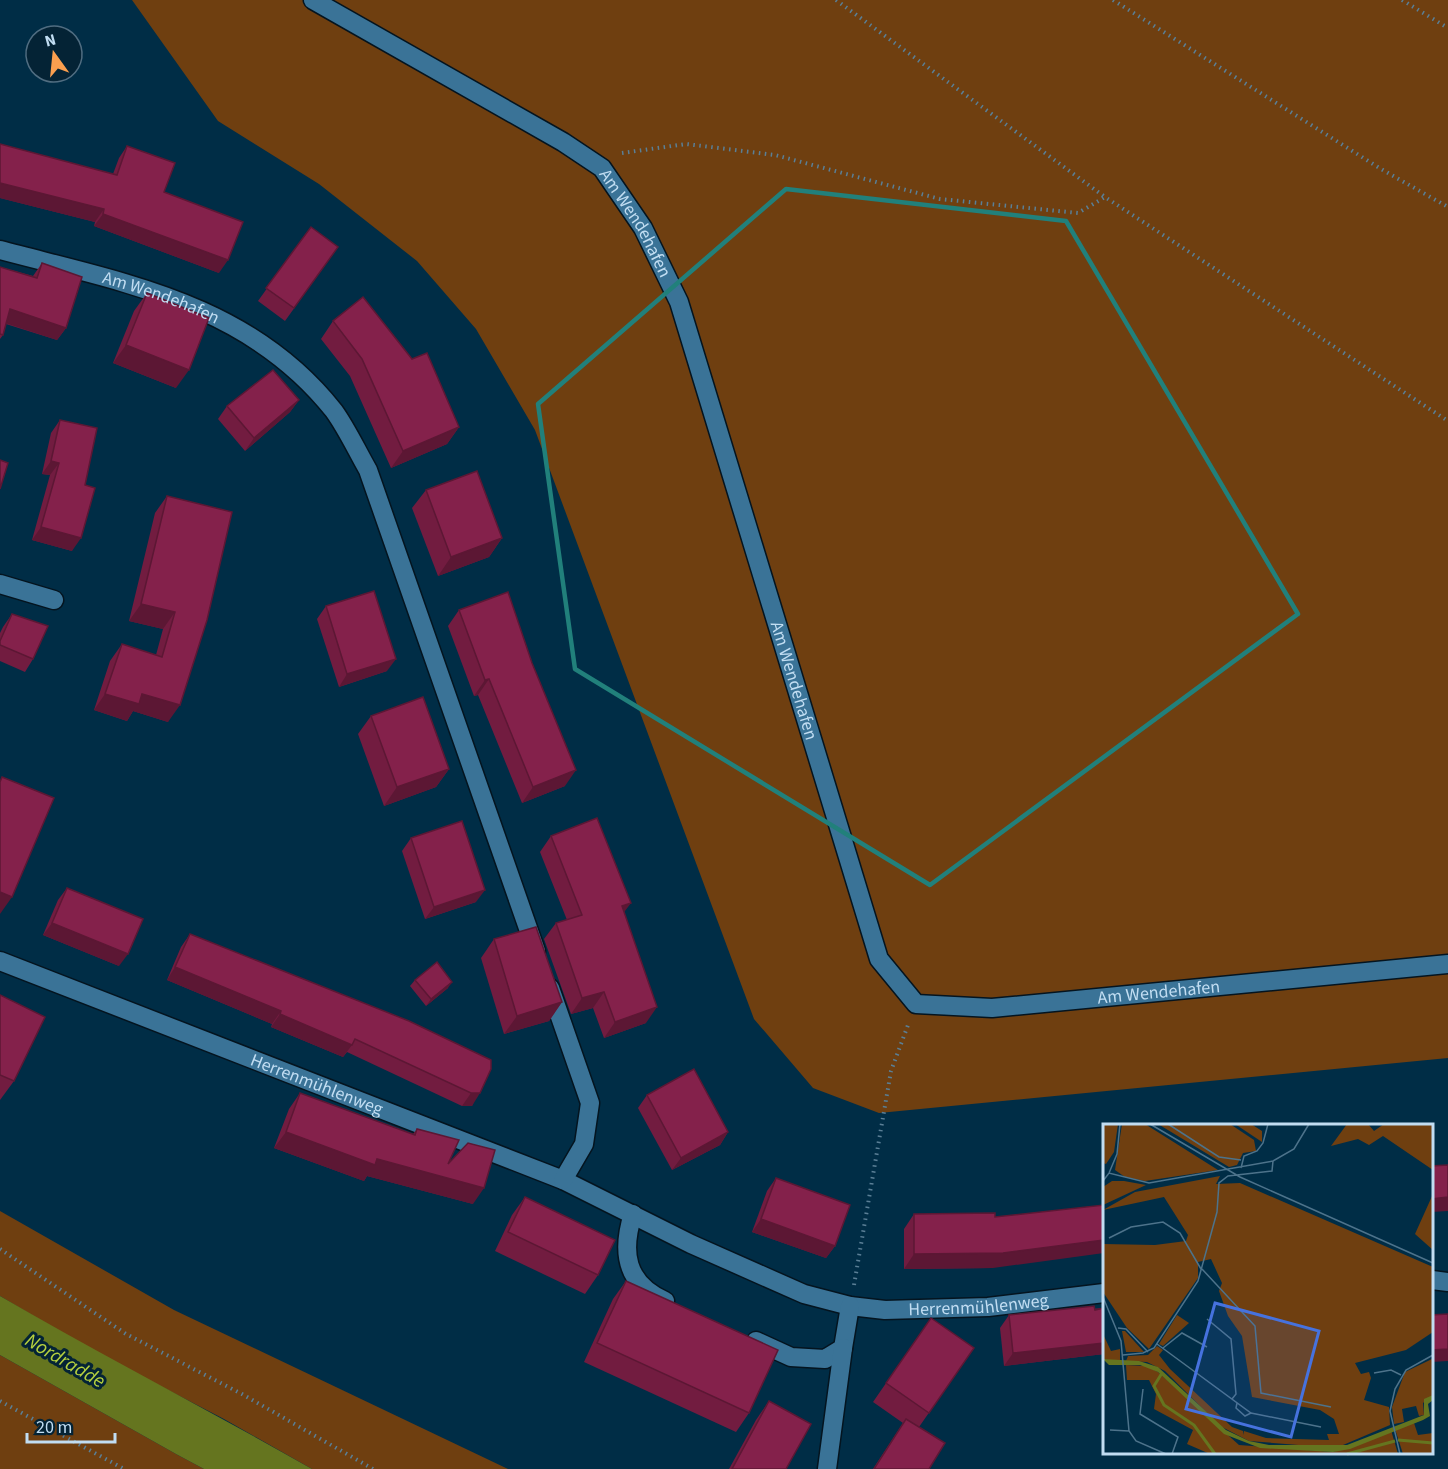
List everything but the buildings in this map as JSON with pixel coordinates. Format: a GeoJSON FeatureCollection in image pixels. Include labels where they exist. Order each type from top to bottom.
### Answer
{"type":"FeatureCollection","features":[{"type":"Feature","properties":{"kind":"street","name":"Am Wendehafen"},"geometry":{"type":"LineString","coordinates":[[313,0],[563,142],[602,168],[643,228],[679,302],[879,959],[916,1004],[992,1008],[1448,964]]}},
{"type":"Feature","properties":{"kind":"street","name":"Am Wendehafen"},"geometry":{"type":"LineString","coordinates":[[0,250],[167,295],[248,333],[290,366],[334,412],[368,470],[590,1103],[584,1144],[563,1180]]}},
{"type":"Feature","properties":{"kind":"street"},"geometry":{"type":"LineString","coordinates":[[0,584],[54,600]]}},
{"type":"Feature","properties":{"kind":"street","name":"Herrenmühlenweg"},"geometry":{"type":"LineString","coordinates":[[0,960],[563,1180],[692,1244],[804,1294],[850,1306],[885,1310],[988,1307],[1103,1293]]}},
{"type":"Feature","properties":{"kind":"street"},"geometry":{"type":"LineString","coordinates":[[633,1214],[625,1239],[631,1271],[648,1293],[681,1308]]}},
{"type":"Feature","properties":{"kind":"street"},"geometry":{"type":"LineString","coordinates":[[1433,1280],[1448,1282]]}},
{"type":"Feature","properties":{"kind":"street"},"geometry":{"type":"LineString","coordinates":[[827,1469],[850,1306]]}},
{"type":"Feature","properties":{"kind":"street"},"geometry":{"type":"LineString","coordinates":[[736,1332],[791,1357],[825,1359],[843,1348]]}},
{"type":"Feature","properties":{"kind":"path"},"geometry":{"type":"LineString","coordinates":[[836,0],[1105,197],[1448,421]]}},
{"type":"Feature","properties":{"kind":"path"},"geometry":{"type":"LineString","coordinates":[[1113,0],[1381,169],[1448,207]]}},
{"type":"Feature","properties":{"kind":"path"},"geometry":{"type":"LineString","coordinates":[[1402,0],[1448,28]]}},
{"type":"Feature","properties":{"kind":"path"},"geometry":{"type":"LineString","coordinates":[[588,159],[686,144],[775,155],[940,199],[1078,213],[1105,197]]}},
{"type":"Feature","properties":{"kind":"path"},"geometry":{"type":"LineString","coordinates":[[850,1306],[891,1071],[916,1004]]}},
{"type":"Feature","properties":{"kind":"path"},"geometry":{"type":"LineString","coordinates":[[0,1249],[126,1334],[242,1394],[373,1469]]}},
{"type":"Feature","properties":{"kind":"path"},"geometry":{"type":"LineString","coordinates":[[0,1401],[124,1469]]}},
{"type":"Feature","properties":{"kind":"highlighted area"},"geometry":{"type":"Polygon","coordinates":[[[786,189],[1066,221],[1298,614],[930,885],[575,669],[538,404],[786,189]]]}},
{"type":"Feature","properties":{"kind":"shaded area"},"geometry":{"type":"Polygon","coordinates":[[[132,0],[1448,0],[1448,1058],[879,1113],[813,1088],[754,1019],[535,430],[476,329],[417,261],[319,184],[218,121],[132,0]]]}},
{"type":"Feature","properties":{"kind":"shaded area"},"geometry":{"type":"Polygon","coordinates":[[[0,1211],[174,1310],[508,1469],[312,1469],[224,1419],[89,1349],[0,1296],[0,1211]]]}},
{"type":"Feature","properties":{"kind":"shaded area"},"geometry":{"type":"Polygon","coordinates":[[[0,1355],[176,1454],[204,1469],[0,1469],[0,1355]]]}},
{"type":"Feature","properties":{"kind":"water","name":"Nordradde"},"geometry":{"type":"Polygon","coordinates":[[[0,1296],[312,1469],[204,1469],[176,1454],[0,1355],[0,1296]]]}}]}
